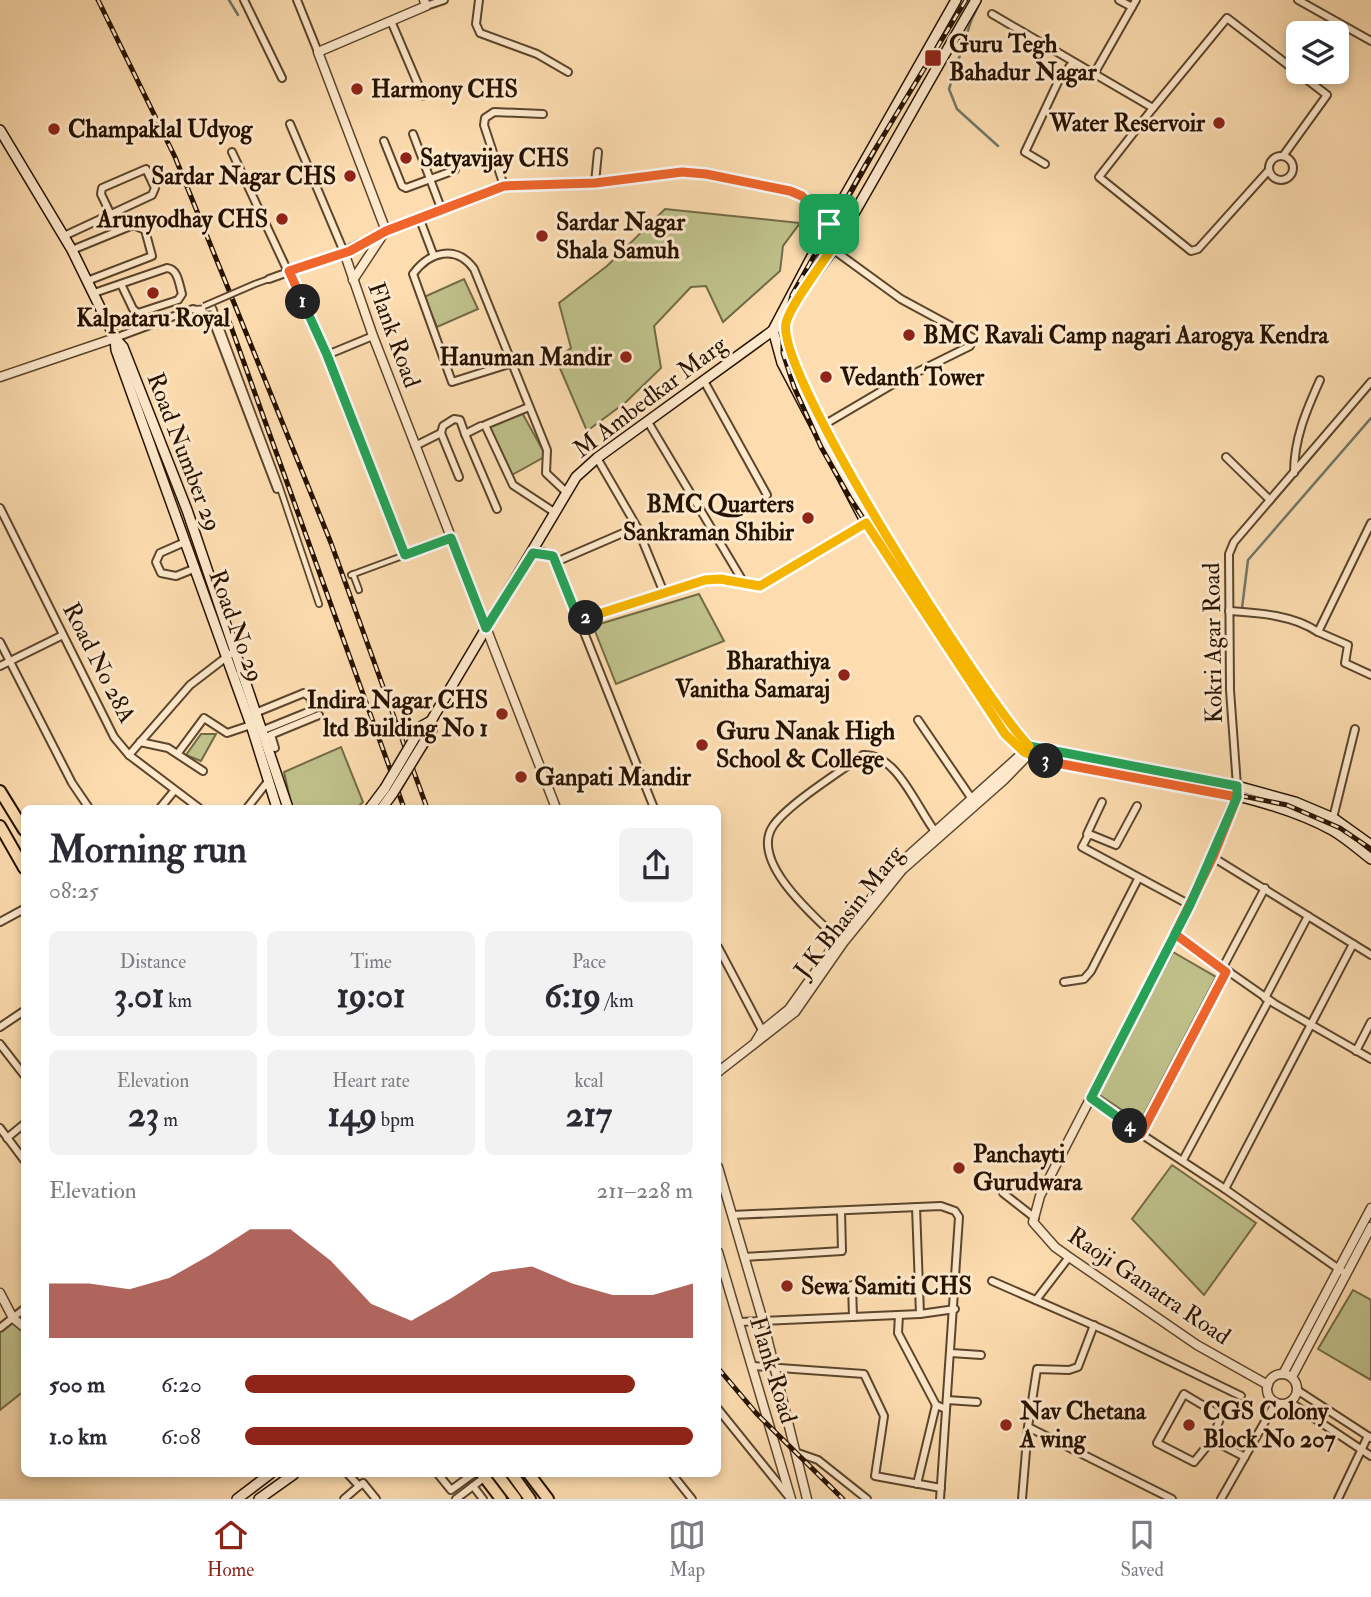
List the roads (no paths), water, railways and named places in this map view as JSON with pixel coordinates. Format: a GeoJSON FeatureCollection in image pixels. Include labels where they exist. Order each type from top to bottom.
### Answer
{"type":"FeatureCollection","features":[{"type":"Feature","properties":{"kind":"highway"},"geometry":{"type":"LineString","coordinates":[[0,790],[21,825]]}},
{"type":"Feature","properties":{"kind":"highway"},"geometry":{"type":"LineString","coordinates":[[0,825],[21,864]]}},
{"type":"Feature","properties":{"kind":"highway"},"geometry":{"type":"LineString","coordinates":[[477,1477],[497,1497]]}},
{"type":"Feature","properties":{"kind":"highway"},"geometry":{"type":"LineString","coordinates":[[499,1477],[516,1499]]}},
{"type":"Feature","properties":{"kind":"highway"},"geometry":{"type":"LineString","coordinates":[[514,1477],[530,1499]]}},
{"type":"Feature","properties":{"kind":"highway"},"geometry":{"type":"LineString","coordinates":[[530,1477],[548,1499]]}},
{"type":"Feature","properties":{"kind":"main road"},"geometry":{"type":"LineString","coordinates":[[956,0],[820,240],[773,330],[782,363],[871,520],[1029,750],[1049,762],[1237,797],[1287,811],[1333,830],[1371,859]]}},
{"type":"Feature","properties":{"kind":"main road"},"geometry":{"type":"LineString","coordinates":[[820,427],[789,349],[786,323],[813,276],[832,250],[976,0]]}},
{"type":"Feature","properties":{"kind":"main road"},"geometry":{"type":"LineString","coordinates":[[900,99],[914,107]]}},
{"type":"Feature","properties":{"kind":"main road","name":"Road Number 29"},"geometry":{"type":"LineString","coordinates":[[0,130],[72,250],[128,359],[205,564],[230,654],[265,735],[272,779],[286,805]]}},
{"type":"Feature","properties":{"kind":"main road","name":"M Ambedkar Marg"},"geometry":{"type":"LineString","coordinates":[[383,805],[422,736],[422,726],[431,721],[533,553],[565,491],[597,458],[786,323]]}},
{"type":"Feature","properties":{"kind":"main road","name":"Road No 29"},"geometry":{"type":"LineString","coordinates":[[116,338],[116,350],[194,569],[230,654],[251,725],[272,779],[276,805]]}},
{"type":"Feature","properties":{"kind":"main road"},"geometry":{"type":"LineString","coordinates":[[1029,750],[1237,786],[1295,802],[1333,818],[1371,845]]}},
{"type":"Feature","properties":{"kind":"main road","name":"M Ambedkar Marg"},"geometry":{"type":"LineString","coordinates":[[373,805],[389,791]]}},
{"type":"Feature","properties":{"kind":"main road"},"geometry":{"type":"LineString","coordinates":[[237,1499],[266,1477]]}},
{"type":"Feature","properties":{"kind":"main road"},"geometry":{"type":"LineString","coordinates":[[259,1499],[290,1477]]}},
{"type":"Feature","properties":{"kind":"street"},"geometry":{"type":"LineString","coordinates":[[244,0],[282,78]]}},
{"type":"Feature","properties":{"kind":"street"},"geometry":{"type":"LineString","coordinates":[[297,0],[386,231]]}},
{"type":"Feature","properties":{"kind":"street"},"geometry":{"type":"LineString","coordinates":[[318,52],[391,21],[425,3],[444,0]]}},
{"type":"Feature","properties":{"kind":"street"},"geometry":{"type":"LineString","coordinates":[[479,0],[476,24],[480,33],[537,54],[568,72]]}},
{"type":"Feature","properties":{"kind":"street"},"geometry":{"type":"LineString","coordinates":[[1119,0],[1132,7]]}},
{"type":"Feature","properties":{"kind":"street"},"geometry":{"type":"LineString","coordinates":[[1094,74],[1136,0]]}},
{"type":"Feature","properties":{"kind":"street"},"geometry":{"type":"LineString","coordinates":[[1298,0],[1371,41]]}},
{"type":"Feature","properties":{"kind":"street"},"geometry":{"type":"LineString","coordinates":[[992,13],[1153,108]]}},
{"type":"Feature","properties":{"kind":"street"},"geometry":{"type":"LineString","coordinates":[[1227,19],[1326,95],[1283,156],[1273,160],[1269,170],[1198,249],[1191,251],[1099,177],[1153,108],[1227,19]]}},
{"type":"Feature","properties":{"kind":"street"},"geometry":{"type":"LineString","coordinates":[[391,21],[423,96]]}},
{"type":"Feature","properties":{"kind":"street"},"geometry":{"type":"LineString","coordinates":[[1045,164],[1025,152],[1058,82],[1073,62]]}},
{"type":"Feature","properties":{"kind":"street"},"geometry":{"type":"LineString","coordinates":[[504,186],[484,125],[485,118],[494,112],[543,114]]}},
{"type":"Feature","properties":{"kind":"street"},"geometry":{"type":"LineString","coordinates":[[290,124],[347,251],[367,260]]}},
{"type":"Feature","properties":{"kind":"street"},"geometry":{"type":"LineString","coordinates":[[412,134],[441,208]]}},
{"type":"Feature","properties":{"kind":"street"},"geometry":{"type":"LineString","coordinates":[[384,141],[402,186],[410,187],[455,170]]}},
{"type":"Feature","properties":{"kind":"street"},"geometry":{"type":"LineString","coordinates":[[232,152],[327,355],[405,555]]}},
{"type":"Feature","properties":{"kind":"street"},"geometry":{"type":"LineString","coordinates":[[595,183],[598,152]]}},
{"type":"Feature","properties":{"kind":"street"},"geometry":{"type":"LineString","coordinates":[[1269,170],[1276,179],[1284,179],[1290,175],[1292,163],[1283,156]]}},
{"type":"Feature","properties":{"kind":"street"},"geometry":{"type":"LineString","coordinates":[[64,236],[152,195],[155,188],[146,169],[102,188],[101,194],[110,214]]}},
{"type":"Feature","properties":{"kind":"street"},"geometry":{"type":"LineString","coordinates":[[0,377],[200,308],[255,284],[347,251],[441,208],[504,186],[595,183],[661,173],[706,174],[790,191],[802,196],[829,224],[842,232]]}},
{"type":"Feature","properties":{"kind":"street"},"geometry":{"type":"LineString","coordinates":[[419,218],[433,254]]}},
{"type":"Feature","properties":{"kind":"street"},"geometry":{"type":"LineString","coordinates":[[72,250],[133,225],[145,230],[152,256],[87,281]]}},
{"type":"Feature","properties":{"kind":"street"},"geometry":{"type":"LineString","coordinates":[[353,280],[386,231]]}},
{"type":"Feature","properties":{"kind":"street"},"geometry":{"type":"LineString","coordinates":[[820,240],[901,299],[971,336],[973,341],[970,346],[895,383],[820,427]]}},
{"type":"Feature","properties":{"kind":"street","name":"Flank Road"},"geometry":{"type":"LineString","coordinates":[[347,251],[353,280],[373,337],[555,805]]}},
{"type":"Feature","properties":{"kind":"street"},"geometry":{"type":"LineString","coordinates":[[512,363],[452,382],[413,274],[422,261],[433,254],[456,256],[469,263],[512,363],[547,450],[546,473],[565,491]]}},
{"type":"Feature","properties":{"kind":"street"},"geometry":{"type":"LineString","coordinates":[[94,293],[121,284],[170,268],[175,271],[183,293],[178,300],[142,314],[133,309],[121,284]]}},
{"type":"Feature","properties":{"kind":"street"},"geometry":{"type":"LineString","coordinates":[[200,308],[215,321],[277,489]]}},
{"type":"Feature","properties":{"kind":"street"},"geometry":{"type":"LineString","coordinates":[[200,308],[213,308],[279,485],[319,604]]}},
{"type":"Feature","properties":{"kind":"street"},"geometry":{"type":"LineString","coordinates":[[327,355],[373,337]]}},
{"type":"Feature","properties":{"kind":"street"},"geometry":{"type":"LineString","coordinates":[[1294,473],[1294,451],[1301,425],[1320,380]]}},
{"type":"Feature","properties":{"kind":"street"},"geometry":{"type":"LineString","coordinates":[[704,381],[767,495]]}},
{"type":"Feature","properties":{"kind":"street","name":"Kokri Agar Road"},"geometry":{"type":"LineString","coordinates":[[1237,786],[1230,690],[1229,554],[1234,542],[1371,382]]}},
{"type":"Feature","properties":{"kind":"street"},"geometry":{"type":"LineString","coordinates":[[529,407],[485,425],[513,485],[554,512]]}},
{"type":"Feature","properties":{"kind":"street"},"geometry":{"type":"LineString","coordinates":[[459,477],[441,433],[443,426],[454,419],[460,421],[497,509]]}},
{"type":"Feature","properties":{"kind":"street"},"geometry":{"type":"LineString","coordinates":[[648,422],[744,583]]}},
{"type":"Feature","properties":{"kind":"street"},"geometry":{"type":"LineString","coordinates":[[465,434],[481,426]]}},
{"type":"Feature","properties":{"kind":"street"},"geometry":{"type":"LineString","coordinates":[[415,446],[441,433]]}},
{"type":"Feature","properties":{"kind":"street"},"geometry":{"type":"LineString","coordinates":[[1226,457],[1270,500]]}},
{"type":"Feature","properties":{"kind":"street"},"geometry":{"type":"LineString","coordinates":[[597,458],[637,527],[664,593]]}},
{"type":"Feature","properties":{"kind":"street","name":"Road No 28A"},"geometry":{"type":"LineString","coordinates":[[0,508],[106,724],[130,755],[195,805]]}},
{"type":"Feature","properties":{"kind":"street"},"geometry":{"type":"LineString","coordinates":[[579,621],[705,580],[760,586],[871,520]]}},
{"type":"Feature","properties":{"kind":"street"},"geometry":{"type":"LineString","coordinates":[[1318,632],[1371,523]]}},
{"type":"Feature","properties":{"kind":"street"},"geometry":{"type":"LineString","coordinates":[[556,562],[637,527]]}},
{"type":"Feature","properties":{"kind":"street"},"geometry":{"type":"LineString","coordinates":[[359,590],[352,574],[451,538]]}},
{"type":"Feature","properties":{"kind":"street"},"geometry":{"type":"LineString","coordinates":[[185,542],[160,553],[158,566],[161,573],[172,577],[205,564]]}},
{"type":"Feature","properties":{"kind":"street"},"geometry":{"type":"LineString","coordinates":[[533,553],[543,552],[556,562],[653,805]]}},
{"type":"Feature","properties":{"kind":"street"},"geometry":{"type":"LineString","coordinates":[[1229,611],[1306,624],[1348,645],[1345,663],[1371,675]]}},
{"type":"Feature","properties":{"kind":"street"},"geometry":{"type":"LineString","coordinates":[[0,666],[63,635]]}},
{"type":"Feature","properties":{"kind":"street"},"geometry":{"type":"LineString","coordinates":[[0,642],[79,796],[86,805]]}},
{"type":"Feature","properties":{"kind":"street"},"geometry":{"type":"LineString","coordinates":[[130,755],[190,685],[230,654]]}},
{"type":"Feature","properties":{"kind":"street"},"geometry":{"type":"LineString","coordinates":[[255,713],[304,692],[312,698],[313,710],[265,735]]}},
{"type":"Feature","properties":{"kind":"street"},"geometry":{"type":"LineString","coordinates":[[265,735],[319,715]]}},
{"type":"Feature","properties":{"kind":"street"},"geometry":{"type":"LineString","coordinates":[[178,753],[204,718],[227,733],[251,725]]}},
{"type":"Feature","properties":{"kind":"street"},"geometry":{"type":"LineString","coordinates":[[918,720],[973,801]]}},
{"type":"Feature","properties":{"kind":"street"},"geometry":{"type":"LineString","coordinates":[[1333,818],[1354,729]]}},
{"type":"Feature","properties":{"kind":"street"},"geometry":{"type":"LineString","coordinates":[[265,735],[275,748]]}},
{"type":"Feature","properties":{"kind":"street"},"geometry":{"type":"LineString","coordinates":[[140,742],[178,753],[203,771]]}},
{"type":"Feature","properties":{"kind":"street","name":"J K Bhasin Marg"},"geometry":{"type":"LineString","coordinates":[[721,1070],[755,1043],[799,1000],[890,874],[1029,750]]}},
{"type":"Feature","properties":{"kind":"street"},"geometry":{"type":"LineString","coordinates":[[840,942],[789,889],[773,867],[768,848],[774,825],[863,755],[874,754],[887,761],[896,772],[936,832]]}},
{"type":"Feature","properties":{"kind":"street"},"geometry":{"type":"LineString","coordinates":[[250,805],[272,779]]}},
{"type":"Feature","properties":{"kind":"street"},"geometry":{"type":"LineString","coordinates":[[1003,1193],[1035,1218],[1040,1196],[1190,905],[1237,797],[1237,786]]}},
{"type":"Feature","properties":{"kind":"street"},"geometry":{"type":"LineString","coordinates":[[162,805],[174,791]]}},
{"type":"Feature","properties":{"kind":"street"},"geometry":{"type":"LineString","coordinates":[[1102,802],[1082,845],[1083,850],[1190,905]]}},
{"type":"Feature","properties":{"kind":"street"},"geometry":{"type":"LineString","coordinates":[[1087,834],[1116,845],[1137,806]]}},
{"type":"Feature","properties":{"kind":"street"},"geometry":{"type":"LineString","coordinates":[[1219,861],[1371,954]]}},
{"type":"Feature","properties":{"kind":"street"},"geometry":{"type":"LineString","coordinates":[[1064,982],[1084,979],[1091,971],[1138,879]]}},
{"type":"Feature","properties":{"kind":"street"},"geometry":{"type":"LineString","coordinates":[[1141,1134],[1265,888]]}},
{"type":"Feature","properties":{"kind":"street"},"geometry":{"type":"LineString","coordinates":[[0,922],[21,911]]}},
{"type":"Feature","properties":{"kind":"street"},"geometry":{"type":"LineString","coordinates":[[1183,1160],[1308,916]]}},
{"type":"Feature","properties":{"kind":"street"},"geometry":{"type":"LineString","coordinates":[[1175,934],[1267,999],[1371,1059]]}},
{"type":"Feature","properties":{"kind":"street"},"geometry":{"type":"LineString","coordinates":[[1224,1189],[1353,944]]}},
{"type":"Feature","properties":{"kind":"street"},"geometry":{"type":"LineString","coordinates":[[721,953],[764,1034]]}},
{"type":"Feature","properties":{"kind":"street"},"geometry":{"type":"LineString","coordinates":[[0,1027],[21,1013]]}},
{"type":"Feature","properties":{"kind":"street"},"geometry":{"type":"LineString","coordinates":[[1356,1051],[1371,1022]]}},
{"type":"Feature","properties":{"kind":"street"},"geometry":{"type":"LineString","coordinates":[[0,1044],[21,1071]]}},
{"type":"Feature","properties":{"kind":"street"},"geometry":{"type":"LineString","coordinates":[[1091,1098],[1346,1274]]}},
{"type":"Feature","properties":{"kind":"street"},"geometry":{"type":"LineString","coordinates":[[21,1125],[3,1133],[21,1156]]}},
{"type":"Feature","properties":{"kind":"street"},"geometry":{"type":"LineString","coordinates":[[721,1177],[763,1321],[807,1499]]}},
{"type":"Feature","properties":{"kind":"street"},"geometry":{"type":"LineString","coordinates":[[916,1208],[920,1314]]}},
{"type":"Feature","properties":{"kind":"street"},"geometry":{"type":"LineString","coordinates":[[732,1215],[948,1208],[960,1217],[940,1499]]}},
{"type":"Feature","properties":{"kind":"street"},"geometry":{"type":"LineString","coordinates":[[1283,1374],[1371,1208]]}},
{"type":"Feature","properties":{"kind":"street"},"geometry":{"type":"LineString","coordinates":[[744,1257],[842,1251],[841,1210]]}},
{"type":"Feature","properties":{"kind":"street","name":"Raoji Ganatra Road"},"geometry":{"type":"LineString","coordinates":[[1035,1218],[1034,1222],[1055,1247],[1197,1345],[1268,1385]]}},
{"type":"Feature","properties":{"kind":"street"},"geometry":{"type":"LineString","coordinates":[[1338,1499],[1361,1449],[1370,1437],[1297,1390],[1292,1377],[1371,1227]]}},
{"type":"Feature","properties":{"kind":"street"},"geometry":{"type":"LineString","coordinates":[[1036,1300],[1069,1257]]}},
{"type":"Feature","properties":{"kind":"street","name":"Flank Road"},"geometry":{"type":"LineString","coordinates":[[721,1262],[791,1499]]}},
{"type":"Feature","properties":{"kind":"street"},"geometry":{"type":"LineString","coordinates":[[992,1281],[1094,1325],[1241,1396]]}},
{"type":"Feature","properties":{"kind":"street"},"geometry":{"type":"LineString","coordinates":[[852,1285],[853,1317]]}},
{"type":"Feature","properties":{"kind":"street"},"geometry":{"type":"LineString","coordinates":[[0,1293],[13,1318],[21,1325]]}},
{"type":"Feature","properties":{"kind":"street"},"geometry":{"type":"LineString","coordinates":[[739,1322],[920,1314],[955,1309]]}},
{"type":"Feature","properties":{"kind":"street"},"geometry":{"type":"LineString","coordinates":[[0,1328],[21,1311]]}},
{"type":"Feature","properties":{"kind":"street"},"geometry":{"type":"LineString","coordinates":[[899,1315],[898,1333],[936,1405],[946,1409]]}},
{"type":"Feature","properties":{"kind":"street"},"geometry":{"type":"LineString","coordinates":[[1022,1499],[1028,1427],[1037,1369],[1069,1370],[1078,1367],[1094,1325]]}},
{"type":"Feature","properties":{"kind":"street"},"geometry":{"type":"LineString","coordinates":[[951,1353],[981,1356]]}},
{"type":"Feature","properties":{"kind":"street"},"geometry":{"type":"LineString","coordinates":[[753,1366],[864,1374],[884,1416],[875,1476],[941,1488]]}},
{"type":"Feature","properties":{"kind":"street"},"geometry":{"type":"LineString","coordinates":[[1292,1377],[1283,1374],[1273,1377],[1268,1385],[1269,1395],[1276,1402],[1290,1402],[1371,1456]]}},
{"type":"Feature","properties":{"kind":"street"},"geometry":{"type":"LineString","coordinates":[[1290,1402],[1297,1390]]}},
{"type":"Feature","properties":{"kind":"street"},"geometry":{"type":"LineString","coordinates":[[1184,1394],[1221,1415],[1212,1440],[1194,1462],[1157,1443],[1184,1394]]}},
{"type":"Feature","properties":{"kind":"street"},"geometry":{"type":"LineString","coordinates":[[947,1400],[977,1402]]}},
{"type":"Feature","properties":{"kind":"street"},"geometry":{"type":"LineString","coordinates":[[1221,1499],[1276,1402]]}},
{"type":"Feature","properties":{"kind":"street"},"geometry":{"type":"LineString","coordinates":[[917,1484],[936,1405]]}},
{"type":"Feature","properties":{"kind":"street"},"geometry":{"type":"LineString","coordinates":[[721,1413],[791,1499]]}},
{"type":"Feature","properties":{"kind":"street"},"geometry":{"type":"LineString","coordinates":[[1028,1427],[1172,1499]]}},
{"type":"Feature","properties":{"kind":"street"},"geometry":{"type":"LineString","coordinates":[[1212,1440],[1245,1457]]}},
{"type":"Feature","properties":{"kind":"street"},"geometry":{"type":"LineString","coordinates":[[795,1452],[818,1460],[867,1499]]}},
{"type":"Feature","properties":{"kind":"street"},"geometry":{"type":"LineString","coordinates":[[351,1477],[359,1486]]}},
{"type":"Feature","properties":{"kind":"street"},"geometry":{"type":"LineString","coordinates":[[440,1477],[451,1490],[472,1477]]}},
{"type":"Feature","properties":{"kind":"street"},"geometry":{"type":"LineString","coordinates":[[456,1499],[473,1486],[475,1477]]}},
{"type":"Feature","properties":{"kind":"street"},"geometry":{"type":"LineString","coordinates":[[674,1477],[692,1499]]}},
{"type":"Feature","properties":{"kind":"street"},"geometry":{"type":"LineString","coordinates":[[344,1499],[363,1483],[376,1499]]}},
{"type":"Feature","properties":{"kind":"street"},"geometry":{"type":"LineString","coordinates":[[473,1486],[483,1499]]}},
{"type":"Feature","properties":{"kind":"waterway"},"geometry":{"type":"LineString","coordinates":[[229,0],[238,15]]}},
{"type":"Feature","properties":{"kind":"waterway"},"geometry":{"type":"LineString","coordinates":[[981,0],[971,21],[949,89],[957,109],[998,146]]}},
{"type":"Feature","properties":{"kind":"waterway"},"geometry":{"type":"LineString","coordinates":[[1242,608],[1248,560],[1371,418]]}},
{"type":"Feature","properties":{"kind":"railway"},"geometry":{"type":"LineString","coordinates":[[98,0],[175,157],[331,543],[426,805]]}},
{"type":"Feature","properties":{"kind":"railway"},"geometry":{"type":"LineString","coordinates":[[966,0],[866,164],[792,295],[783,330],[783,353],[794,387],[821,447],[850,498],[990,714],[1007,733],[1037,752],[1058,759],[1287,805],[1340,828],[1371,849]]}},
{"type":"Feature","properties":{"kind":"railway"},"geometry":{"type":"LineString","coordinates":[[229,321],[403,805]]}},
{"type":"Feature","properties":{"kind":"railway"},"geometry":{"type":"LineString","coordinates":[[721,1372],[756,1413],[843,1499]]}},
{"type":"Feature","properties":{"kind":"place","name":"Guru Tegh Bahadur Nagar"},"geometry":{"type":"Point","coordinates":[933,58]}},
{"type":"Feature","properties":{"kind":"place","name":"Harmony CHS"},"geometry":{"type":"Point","coordinates":[357,89]}},
{"type":"Feature","properties":{"kind":"place","name":"Water Reservoir"},"geometry":{"type":"Point","coordinates":[1219,123]}},
{"type":"Feature","properties":{"kind":"place","name":"Champaklal Udyog"},"geometry":{"type":"Point","coordinates":[54,129]}},
{"type":"Feature","properties":{"kind":"place","name":"Satyavijay CHS"},"geometry":{"type":"Point","coordinates":[406,158]}},
{"type":"Feature","properties":{"kind":"place","name":"Sardar Nagar CHS"},"geometry":{"type":"Point","coordinates":[350,176]}},
{"type":"Feature","properties":{"kind":"place","name":"Arunyodhay CHS"},"geometry":{"type":"Point","coordinates":[282,219]}},
{"type":"Feature","properties":{"kind":"place","name":"Sardar Nagar Shala Samuh"},"geometry":{"type":"Point","coordinates":[542,236]}},
{"type":"Feature","properties":{"kind":"place","name":"Kalpataru Royal"},"geometry":{"type":"Point","coordinates":[153,293]}},
{"type":"Feature","properties":{"kind":"place","name":"BMC Ravali Camp nagari Aarogya Kendra"},"geometry":{"type":"Point","coordinates":[909,335]}},
{"type":"Feature","properties":{"kind":"place","name":"Hanuman Mandir"},"geometry":{"type":"Point","coordinates":[626,357]}},
{"type":"Feature","properties":{"kind":"place","name":"Vedanth Tower"},"geometry":{"type":"Point","coordinates":[826,377]}},
{"type":"Feature","properties":{"kind":"place","name":"BMC Quarters Sankraman Shibir"},"geometry":{"type":"Point","coordinates":[808,518]}},
{"type":"Feature","properties":{"kind":"place","name":"Bharathiya Vanitha Samaraj"},"geometry":{"type":"Point","coordinates":[844,675]}},
{"type":"Feature","properties":{"kind":"place","name":"Indira Nagar CHS ltd Building No 1"},"geometry":{"type":"Point","coordinates":[502,714]}},
{"type":"Feature","properties":{"kind":"place","name":"Guru Nanak High School & College"},"geometry":{"type":"Point","coordinates":[702,745]}},
{"type":"Feature","properties":{"kind":"place","name":"Ganpati Mandir"},"geometry":{"type":"Point","coordinates":[521,777]}},
{"type":"Feature","properties":{"kind":"place","name":"Panchayti Gurudwara"},"geometry":{"type":"Point","coordinates":[959,1168]}},
{"type":"Feature","properties":{"kind":"place","name":"Sewa Samiti CHS"},"geometry":{"type":"Point","coordinates":[787,1286]}},
{"type":"Feature","properties":{"kind":"place","name":"Nav Chetana A wing"},"geometry":{"type":"Point","coordinates":[1006,1425]}},
{"type":"Feature","properties":{"kind":"place","name":"CGS Colony Block No 207"},"geometry":{"type":"Point","coordinates":[1189,1425]}}]}
